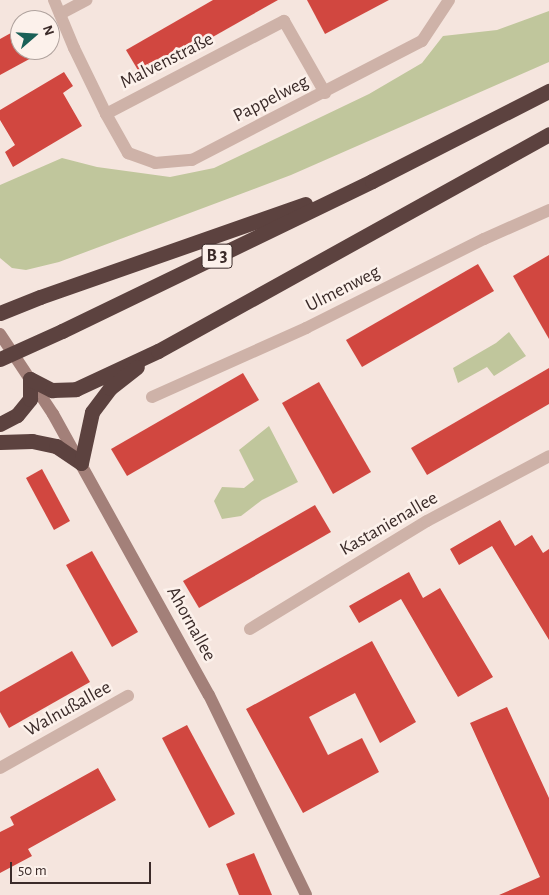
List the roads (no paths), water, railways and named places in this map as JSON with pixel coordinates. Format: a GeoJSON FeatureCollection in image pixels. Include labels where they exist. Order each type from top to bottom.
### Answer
{"type":"FeatureCollection","features":[{"type":"Feature","properties":{"kind":"highway","name":"B 3"},"geometry":{"type":"LineString","coordinates":[[0,359],[62,331],[372,181],[549,91]]}},
{"type":"Feature","properties":{"kind":"highway"},"geometry":{"type":"LineString","coordinates":[[0,424],[17,414],[30,399],[30,379],[52,390],[76,389],[158,350],[549,134]]}},
{"type":"Feature","properties":{"kind":"highway"},"geometry":{"type":"LineString","coordinates":[[0,313],[40,297],[372,181]]}},
{"type":"Feature","properties":{"kind":"highway"},"geometry":{"type":"LineString","coordinates":[[0,442],[32,441],[56,446],[81,463],[92,412],[110,388],[158,350]]}},
{"type":"Feature","properties":{"kind":"street"},"geometry":{"type":"LineString","coordinates":[[60,14],[86,0]]}},
{"type":"Feature","properties":{"kind":"street","name":"Pappelweg"},"geometry":{"type":"LineString","coordinates":[[106,114],[128,153],[156,163],[192,160],[422,41],[449,0]]}},
{"type":"Feature","properties":{"kind":"street","name":"Malvenstraße"},"geometry":{"type":"LineString","coordinates":[[60,14],[106,114],[284,21],[325,92]]}},
{"type":"Feature","properties":{"kind":"street","name":"Ulmenweg"},"geometry":{"type":"LineString","coordinates":[[152,397],[306,328],[484,239],[549,210]]}},
{"type":"Feature","properties":{"kind":"street","name":"Ahornallee"},"geometry":{"type":"LineString","coordinates":[[0,334],[81,463],[209,695],[306,895]]}},
{"type":"Feature","properties":{"kind":"street","name":"Kastanienallee"},"geometry":{"type":"LineString","coordinates":[[250,629],[428,521],[549,456]]}},
{"type":"Feature","properties":{"kind":"street","name":"Walnußallee"},"geometry":{"type":"LineString","coordinates":[[0,768],[128,696]]}}]}
